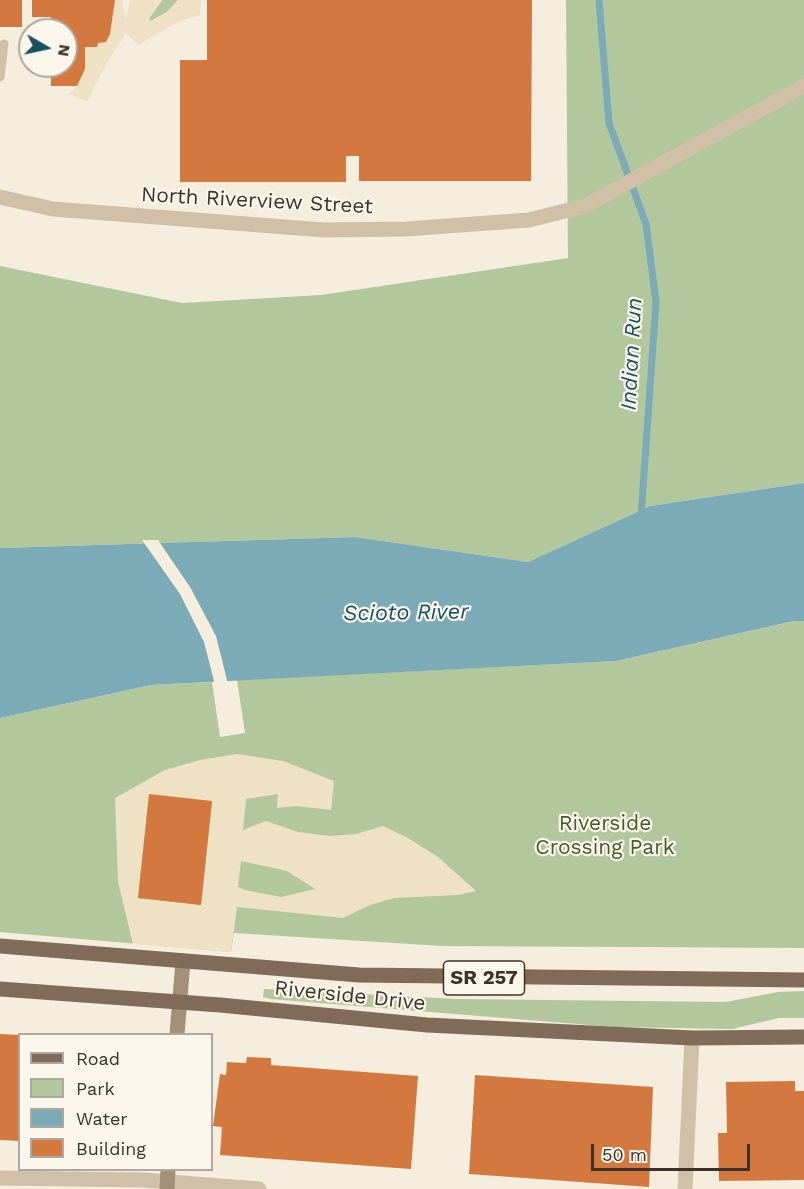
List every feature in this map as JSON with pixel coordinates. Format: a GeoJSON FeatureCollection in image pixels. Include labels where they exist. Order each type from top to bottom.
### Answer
{"type":"FeatureCollection","features":[{"type":"Feature","properties":{"kind":"main road","name":"Riverside Drive"},"geometry":{"type":"LineString","coordinates":[[0,946],[359,975],[458,978],[804,980]]}},
{"type":"Feature","properties":{"kind":"main road","name":"Riverside Drive"},"geometry":{"type":"LineString","coordinates":[[0,988],[427,1025],[692,1038],[804,1036]]}},
{"type":"Feature","properties":{"kind":"street","name":"North Riverview Street"},"geometry":{"type":"LineString","coordinates":[[0,197],[53,209],[324,230],[406,229],[529,220],[561,214],[601,198],[804,86]]}},
{"type":"Feature","properties":{"kind":"street"},"geometry":{"type":"LineString","coordinates":[[177,1033],[183,961]]}},
{"type":"Feature","properties":{"kind":"street"},"geometry":{"type":"LineString","coordinates":[[685,1189],[692,1038]]}},
{"type":"Feature","properties":{"kind":"street"},"geometry":{"type":"LineString","coordinates":[[0,1178],[167,1180],[259,1189]]}},
{"type":"Feature","properties":{"kind":"lane"},"geometry":{"type":"LineString","coordinates":[[0,77],[4,44]]}},
{"type":"Feature","properties":{"kind":"green space"},"geometry":{"type":"Polygon","coordinates":[[[162,0],[178,0],[167,12],[150,22],[149,19],[162,0]]]}},
{"type":"Feature","properties":{"kind":"green space"},"geometry":{"type":"Polygon","coordinates":[[[566,0],[804,0],[804,483],[650,506],[528,562],[355,537],[0,548],[0,266],[182,303],[321,295],[568,258],[566,0]]]}},
{"type":"Feature","properties":{"kind":"green space","name":"Riverside Crossing Park"},"geometry":{"type":"Polygon","coordinates":[[[795,621],[804,621],[804,948],[442,946],[234,933],[231,952],[0,932],[0,718],[151,685],[212,682],[220,737],[245,733],[237,680],[616,661],[795,621]]]}},
{"type":"Feature","properties":{"kind":"green space"},"geometry":{"type":"Polygon","coordinates":[[[264,989],[457,999],[726,1002],[778,992],[804,991],[804,1018],[779,1018],[732,1029],[614,1027],[271,999],[263,997],[264,989]]]}},
{"type":"Feature","properties":{"kind":"shaded area"},"geometry":{"type":"Polygon","coordinates":[[[115,0],[122,0],[126,19],[130,0],[162,0],[149,19],[150,21],[167,12],[178,0],[201,0],[200,15],[180,21],[138,45],[126,33],[108,61],[87,102],[69,94],[77,86],[84,69],[85,47],[97,47],[98,43],[106,42],[110,34],[115,0]]]}},
{"type":"Feature","properties":{"kind":"shaded area"},"geometry":{"type":"Polygon","coordinates":[[[237,754],[283,761],[334,781],[331,810],[296,806],[277,808],[278,794],[246,799],[243,830],[266,821],[298,832],[330,836],[356,834],[383,826],[408,838],[438,857],[476,891],[458,895],[394,898],[370,905],[343,918],[237,907],[231,952],[133,944],[118,882],[115,798],[165,770],[200,760],[237,754]],[[149,795],[138,898],[201,905],[212,802],[149,795]],[[241,861],[238,887],[245,890],[281,897],[315,889],[287,871],[241,861]]]}},
{"type":"Feature","properties":{"kind":"water","name":"Scioto River"},"geometry":{"type":"Polygon","coordinates":[[[804,483],[804,621],[794,621],[616,661],[151,685],[0,718],[0,548],[355,537],[528,562],[650,506],[804,483]]]}},
{"type":"Feature","properties":{"kind":"pier"},"geometry":{"type":"Polygon","coordinates":[[[142,540],[158,540],[190,587],[216,636],[228,684],[215,685],[204,642],[180,594],[142,540]]]}},
{"type":"Feature","properties":{"kind":"building"},"geometry":{"type":"Polygon","coordinates":[[[0,0],[22,0],[22,18],[18,18],[18,27],[0,27],[0,0]]]}},
{"type":"Feature","properties":{"kind":"building"},"geometry":{"type":"Polygon","coordinates":[[[32,0],[115,0],[110,34],[106,42],[98,43],[97,47],[85,47],[85,69],[77,86],[51,86],[51,78],[78,78],[78,18],[32,17],[32,0]]]}},
{"type":"Feature","properties":{"kind":"building"},"geometry":{"type":"Polygon","coordinates":[[[207,0],[532,0],[531,181],[359,181],[359,156],[346,156],[346,182],[180,182],[180,60],[207,60],[207,0]]]}},
{"type":"Feature","properties":{"kind":"building"},"geometry":{"type":"Polygon","coordinates":[[[149,794],[212,801],[201,905],[138,898],[149,794]]]}},
{"type":"Feature","properties":{"kind":"building"},"geometry":{"type":"Polygon","coordinates":[[[0,1034],[18,1035],[18,1141],[0,1140],[0,1034]]]}},
{"type":"Feature","properties":{"kind":"building"},"geometry":{"type":"Polygon","coordinates":[[[247,1057],[271,1058],[271,1065],[418,1076],[411,1169],[220,1155],[222,1127],[213,1126],[220,1074],[226,1075],[227,1062],[246,1063],[247,1057]]]}},
{"type":"Feature","properties":{"kind":"building"},"geometry":{"type":"Polygon","coordinates":[[[475,1075],[653,1087],[649,1187],[469,1174],[475,1075]]]}},
{"type":"Feature","properties":{"kind":"building"},"geometry":{"type":"Polygon","coordinates":[[[795,1081],[795,1091],[804,1091],[804,1180],[719,1181],[718,1133],[727,1133],[726,1082],[795,1081]]]}},
{"type":"Feature","properties":{"kind":"waterway","name":"Indian Run"},"geometry":{"type":"LineString","coordinates":[[599,0],[609,123],[646,224],[656,302],[641,517]]}}]}
